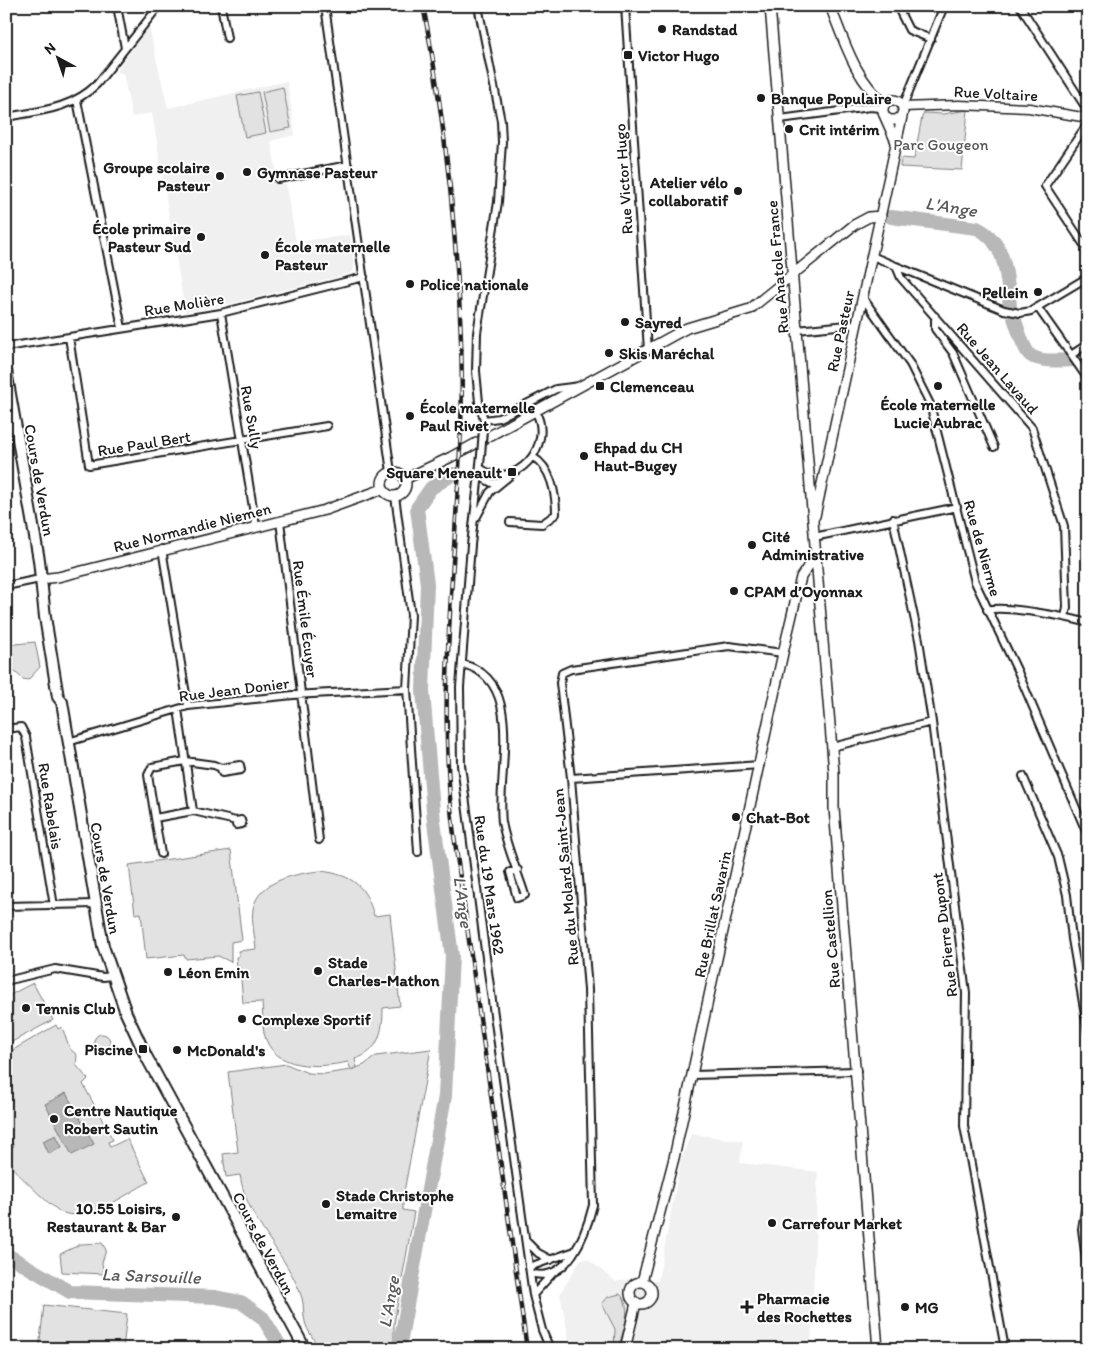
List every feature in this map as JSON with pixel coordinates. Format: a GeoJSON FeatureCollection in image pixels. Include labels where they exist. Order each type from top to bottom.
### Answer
{"type":"FeatureCollection","features":[{"type":"Feature","properties":{"kind":"main road","name":"Rue Anatole France"},"geometry":{"type":"LineString","coordinates":[[770,6],[813,526]]}},
{"type":"Feature","properties":{"kind":"main road"},"geometry":{"type":"LineString","coordinates":[[830,6],[853,62],[877,97],[885,103]]}},
{"type":"Feature","properties":{"kind":"main road"},"geometry":{"type":"LineString","coordinates":[[884,114],[893,120],[898,118],[903,109],[895,100],[885,103]]}},
{"type":"Feature","properties":{"kind":"main road"},"geometry":{"type":"LineString","coordinates":[[885,103],[884,114],[896,142]]}},
{"type":"Feature","properties":{"kind":"main road","name":"Rue Pasteur"},"geometry":{"type":"LineString","coordinates":[[813,526],[903,109]]}},
{"type":"Feature","properties":{"kind":"main road"},"geometry":{"type":"LineString","coordinates":[[405,480],[452,458],[687,328],[750,309],[854,225],[869,217],[881,216]]}},
{"type":"Feature","properties":{"kind":"main road","name":"Cours de Verdun"},"geometry":{"type":"LineString","coordinates":[[6,371],[58,697],[62,702],[103,946],[112,976],[130,1023],[146,1056],[305,1349]]}},
{"type":"Feature","properties":{"kind":"main road"},"geometry":{"type":"LineString","coordinates":[[391,472],[398,472],[405,480],[406,488],[395,496],[388,495],[383,490],[383,479],[391,472]]}},
{"type":"Feature","properties":{"kind":"main road","name":"Rue Normandie Niemen"},"geometry":{"type":"LineString","coordinates":[[40,579],[58,577],[162,549],[337,507],[383,490]]}},
{"type":"Feature","properties":{"kind":"main road","name":"Rue Castellion"},"geometry":{"type":"LineString","coordinates":[[813,526],[832,747],[836,826],[878,1349]]}},
{"type":"Feature","properties":{"kind":"main road","name":"Rue Brillat Savarin"},"geometry":{"type":"LineString","coordinates":[[625,1349],[636,1303],[630,1297],[630,1290],[634,1285],[642,1282],[674,1158],[783,653],[801,577],[815,556]]}},
{"type":"Feature","properties":{"kind":"main road"},"geometry":{"type":"LineString","coordinates":[[636,1303],[646,1303],[652,1296],[649,1285],[642,1282]]}},
{"type":"Feature","properties":{"kind":"street"},"geometry":{"type":"LineString","coordinates":[[116,6],[125,48]]}},
{"type":"Feature","properties":{"kind":"street"},"geometry":{"type":"LineString","coordinates":[[6,117],[56,108],[77,100],[98,84],[159,6]]}},
{"type":"Feature","properties":{"kind":"street"},"geometry":{"type":"LineString","coordinates":[[222,6],[227,38]]}},
{"type":"Feature","properties":{"kind":"street"},"geometry":{"type":"LineString","coordinates":[[325,6],[391,472]]}},
{"type":"Feature","properties":{"kind":"street","name":"Rue du 19 Mars 1962"},"geometry":{"type":"LineString","coordinates":[[478,6],[501,121],[502,142],[498,202],[477,340],[476,371],[479,402],[484,420],[462,664],[460,718],[466,809],[533,1295],[542,1330],[550,1349]]}},
{"type":"Feature","properties":{"kind":"street","name":"Rue Victor Hugo"},"geometry":{"type":"LineString","coordinates":[[625,6],[648,350]]}},
{"type":"Feature","properties":{"kind":"street"},"geometry":{"type":"LineString","coordinates":[[897,6],[909,30],[931,39]]}},
{"type":"Feature","properties":{"kind":"street"},"geometry":{"type":"LineString","coordinates":[[903,109],[944,6]]}},
{"type":"Feature","properties":{"kind":"street"},"geometry":{"type":"LineString","coordinates":[[1020,6],[1088,111]]}},
{"type":"Feature","properties":{"kind":"street"},"geometry":{"type":"LineString","coordinates":[[873,108],[877,97]]}},
{"type":"Feature","properties":{"kind":"street"},"geometry":{"type":"LineString","coordinates":[[77,100],[122,328]]}},
{"type":"Feature","properties":{"kind":"street","name":"Rue Voltaire"},"geometry":{"type":"LineString","coordinates":[[903,109],[960,105],[1029,108],[1088,118]]}},
{"type":"Feature","properties":{"kind":"street"},"geometry":{"type":"LineString","coordinates":[[780,119],[873,108],[880,108],[884,114]]}},
{"type":"Feature","properties":{"kind":"street"},"geometry":{"type":"LineString","coordinates":[[1084,245],[1045,186],[1088,123]]}},
{"type":"Feature","properties":{"kind":"street"},"geometry":{"type":"LineString","coordinates":[[278,179],[348,164]]}},
{"type":"Feature","properties":{"kind":"street"},"geometry":{"type":"LineString","coordinates":[[872,256],[1004,310],[1020,313],[1038,308],[1088,277]]}},
{"type":"Feature","properties":{"kind":"street","name":"Rue Jean Lavaud"},"geometry":{"type":"LineString","coordinates":[[896,266],[901,278],[1032,428],[1064,526],[1067,599],[1065,617]]}},
{"type":"Feature","properties":{"kind":"street","name":"Rue Molière"},"geometry":{"type":"LineString","coordinates":[[6,347],[221,313],[364,277]]}},
{"type":"Feature","properties":{"kind":"street","name":"Rue de Nierme"},"geometry":{"type":"LineString","coordinates":[[863,298],[910,364],[930,404],[976,582],[987,610],[1018,672],[1088,836]]}},
{"type":"Feature","properties":{"kind":"street"},"geometry":{"type":"LineString","coordinates":[[1038,308],[1088,379]]}},
{"type":"Feature","properties":{"kind":"street","name":"Rue Sully"},"geometry":{"type":"LineString","coordinates":[[221,313],[256,526]]}},
{"type":"Feature","properties":{"kind":"street"},"geometry":{"type":"LineString","coordinates":[[935,316],[935,329],[954,353],[994,447]]}},
{"type":"Feature","properties":{"kind":"street"},"geometry":{"type":"LineString","coordinates":[[797,330],[857,324]]}},
{"type":"Feature","properties":{"kind":"street","name":"Rue Paul Bert"},"geometry":{"type":"LineString","coordinates":[[69,337],[89,466],[242,440]]}},
{"type":"Feature","properties":{"kind":"street"},"geometry":{"type":"LineString","coordinates":[[1071,355],[1088,344]]}},
{"type":"Feature","properties":{"kind":"street"},"geometry":{"type":"LineString","coordinates":[[484,420],[499,418],[556,389],[581,386]]}},
{"type":"Feature","properties":{"kind":"street"},"geometry":{"type":"LineString","coordinates":[[474,522],[490,492],[533,457],[538,447],[540,427],[535,411]]}},
{"type":"Feature","properties":{"kind":"street"},"geometry":{"type":"LineString","coordinates":[[242,440],[327,426]]}},
{"type":"Feature","properties":{"kind":"street"},"geometry":{"type":"LineString","coordinates":[[510,522],[542,524],[556,514],[555,496],[547,472],[541,462],[533,457]]}},
{"type":"Feature","properties":{"kind":"street"},"geometry":{"type":"LineString","coordinates":[[480,468],[489,474],[498,476],[516,470]]}},
{"type":"Feature","properties":{"kind":"street"},"geometry":{"type":"LineString","coordinates":[[479,476],[492,483],[505,480]]}},
{"type":"Feature","properties":{"kind":"street"},"geometry":{"type":"LineString","coordinates":[[395,496],[411,615],[407,689],[418,852]]}},
{"type":"Feature","properties":{"kind":"street"},"geometry":{"type":"LineString","coordinates":[[814,537],[957,507]]}},
{"type":"Feature","properties":{"kind":"street","name":"Rue Pierre Dupont"},"geometry":{"type":"LineString","coordinates":[[894,519],[919,640],[932,722],[966,993],[964,1126],[1004,1349]]}},
{"type":"Feature","properties":{"kind":"street","name":"Rue Émile Écuyer"},"geometry":{"type":"LineString","coordinates":[[280,521],[319,840]]}},
{"type":"Feature","properties":{"kind":"street"},"geometry":{"type":"LineString","coordinates":[[162,549],[188,706]]}},
{"type":"Feature","properties":{"kind":"street","name":"Rue Normandie Niemen"},"geometry":{"type":"LineString","coordinates":[[6,586],[40,579]]}},
{"type":"Feature","properties":{"kind":"street"},"geometry":{"type":"LineString","coordinates":[[987,610],[999,609],[1065,617],[1088,623]]}},
{"type":"Feature","properties":{"kind":"street","name":"Rue du Molard Saint-Jean"},"geometry":{"type":"LineString","coordinates":[[533,1295],[552,1274],[569,1260],[576,1250],[587,1231],[593,1205],[588,990],[571,778],[560,683],[562,674],[566,670],[729,646],[783,653]]}},
{"type":"Feature","properties":{"kind":"street"},"geometry":{"type":"LineString","coordinates":[[462,664],[488,677],[498,693],[505,746],[501,807],[503,824],[518,870]]}},
{"type":"Feature","properties":{"kind":"street","name":"Rue Jean Donier"},"geometry":{"type":"LineString","coordinates":[[68,742],[188,706],[302,695],[407,689]]}},
{"type":"Feature","properties":{"kind":"street"},"geometry":{"type":"LineString","coordinates":[[178,709],[193,811]]}},
{"type":"Feature","properties":{"kind":"street"},"geometry":{"type":"LineString","coordinates":[[832,747],[932,722]]}},
{"type":"Feature","properties":{"kind":"street","name":"Rue Rabelais"},"geometry":{"type":"LineString","coordinates":[[6,729],[21,727],[26,737],[54,906]]}},
{"type":"Feature","properties":{"kind":"street"},"geometry":{"type":"LineString","coordinates":[[161,854],[149,769],[154,766],[185,761],[214,765],[221,768]]}},
{"type":"Feature","properties":{"kind":"street"},"geometry":{"type":"LineString","coordinates":[[571,778],[760,765]]}},
{"type":"Feature","properties":{"kind":"street"},"geometry":{"type":"LineString","coordinates":[[1023,776],[1058,857],[1067,895],[1072,939],[1088,1032]]}},
{"type":"Feature","properties":{"kind":"street"},"geometry":{"type":"LineString","coordinates":[[155,818],[193,811],[236,821]]}},
{"type":"Feature","properties":{"kind":"street"},"geometry":{"type":"LineString","coordinates":[[7,904],[54,906],[95,904]]}},
{"type":"Feature","properties":{"kind":"street"},"geometry":{"type":"LineString","coordinates":[[6,981],[55,969],[103,977],[112,976]]}},
{"type":"Feature","properties":{"kind":"street"},"geometry":{"type":"LineString","coordinates":[[692,1075],[857,1071]]}},
{"type":"Feature","properties":{"kind":"street"},"geometry":{"type":"LineString","coordinates":[[1088,1191],[1082,1228],[1088,1276]]}},
{"type":"Feature","properties":{"kind":"street"},"geometry":{"type":"LineString","coordinates":[[526,1241],[538,1253],[551,1260]]}},
{"type":"Feature","properties":{"kind":"street"},"geometry":{"type":"LineString","coordinates":[[530,1270],[576,1250]]}},
{"type":"Feature","properties":{"kind":"street"},"geometry":{"type":"LineString","coordinates":[[530,1270],[540,1276],[552,1274]]}},
{"type":"Feature","properties":{"kind":"shaded area","name":"Groupe scolaire Pasteur"},"geometry":{"type":"Polygon","coordinates":[[[149,27],[168,108],[287,81],[295,135],[271,141],[279,185],[286,184],[296,242],[350,235],[354,268],[349,274],[229,304],[185,312],[152,113],[132,117],[123,74],[116,71],[149,27]]]}},
{"type":"Feature","properties":{"kind":"shaded area"},"geometry":{"type":"Polygon","coordinates":[[[66,1093],[94,1144],[72,1155],[45,1104],[66,1093]]]}},
{"type":"Feature","properties":{"kind":"shaded area"},"geometry":{"type":"Polygon","coordinates":[[[691,1134],[743,1141],[740,1163],[818,1172],[811,1349],[571,1349],[560,1294],[581,1259],[588,1259],[616,1282],[632,1278],[658,1281],[681,1160],[691,1134]]]}},
{"type":"Feature","properties":{"kind":"shaded area"},"geometry":{"type":"Polygon","coordinates":[[[56,1135],[62,1147],[49,1154],[43,1141],[56,1135]]]}},
{"type":"Feature","properties":{"kind":"green space"},"geometry":{"type":"Polygon","coordinates":[[[283,87],[291,128],[270,132],[262,92],[283,87]]]}},
{"type":"Feature","properties":{"kind":"green space"},"geometry":{"type":"Polygon","coordinates":[[[258,92],[266,133],[245,137],[237,96],[258,92]]]}},
{"type":"Feature","properties":{"kind":"green space","name":"Parc Gougeon"},"geometry":{"type":"Polygon","coordinates":[[[968,110],[962,170],[900,167],[901,158],[914,159],[924,113],[943,114],[968,110]]]}},
{"type":"Feature","properties":{"kind":"green space"},"geometry":{"type":"Polygon","coordinates":[[[35,642],[40,667],[28,680],[23,679],[7,665],[6,645],[35,642]]]}},
{"type":"Feature","properties":{"kind":"green space"},"geometry":{"type":"Polygon","coordinates":[[[231,850],[242,940],[231,942],[231,962],[218,956],[186,959],[184,955],[146,959],[141,913],[135,914],[129,865],[231,850]]]}},
{"type":"Feature","properties":{"kind":"green space","name":"Stade Charles-Mathon"},"geometry":{"type":"Polygon","coordinates":[[[321,871],[342,876],[356,884],[367,897],[374,916],[390,914],[400,1006],[383,1008],[382,1025],[378,1040],[370,1051],[355,1059],[357,1067],[351,1070],[348,1062],[324,1065],[298,1064],[277,1054],[269,1045],[264,1033],[262,1002],[243,1003],[241,979],[245,979],[245,974],[240,974],[240,968],[237,968],[236,957],[239,956],[238,951],[256,949],[253,909],[256,899],[262,891],[280,880],[291,876],[321,871]]]}},
{"type":"Feature","properties":{"kind":"green space","name":"Tennis Club"},"geometry":{"type":"Polygon","coordinates":[[[33,983],[53,1020],[6,1045],[6,997],[33,983]]]}},
{"type":"Feature","properties":{"kind":"green space","name":"Centre Nautique Robert Sautin"},"geometry":{"type":"Polygon","coordinates":[[[56,1025],[58,1029],[62,1027],[70,1049],[77,1055],[76,1065],[88,1079],[83,1084],[113,1140],[108,1142],[110,1147],[127,1139],[149,1182],[106,1206],[82,1214],[71,1215],[55,1208],[6,1162],[6,1152],[14,1146],[6,1133],[6,1054],[56,1025]]]}},
{"type":"Feature","properties":{"kind":"green space"},"geometry":{"type":"Polygon","coordinates":[[[99,1034],[105,1034],[110,1039],[108,1048],[99,1050],[94,1045],[94,1039],[99,1034]]]}},
{"type":"Feature","properties":{"kind":"green space","name":"Stade Christophe Lemaitre"},"geometry":{"type":"Polygon","coordinates":[[[431,1049],[403,1197],[403,1210],[414,1212],[394,1324],[394,1347],[319,1349],[306,1325],[302,1298],[296,1282],[251,1208],[244,1192],[240,1175],[226,1177],[223,1154],[238,1152],[228,1072],[286,1064],[308,1073],[324,1074],[351,1070],[364,1065],[376,1056],[431,1049]]]}},
{"type":"Feature","properties":{"kind":"green space"},"geometry":{"type":"Polygon","coordinates":[[[102,1243],[106,1250],[102,1263],[104,1274],[62,1272],[60,1254],[81,1244],[102,1243]]]}},
{"type":"Feature","properties":{"kind":"green space"},"geometry":{"type":"Polygon","coordinates":[[[620,1294],[624,1300],[627,1313],[618,1349],[614,1349],[615,1329],[602,1304],[608,1297],[620,1294]]]}},
{"type":"Feature","properties":{"kind":"green space"},"geometry":{"type":"Polygon","coordinates":[[[44,1305],[127,1314],[123,1349],[39,1349],[44,1305]]]}},
{"type":"Feature","properties":{"kind":"waterway","name":"L'Ange"},"geometry":{"type":"LineString","coordinates":[[891,217],[977,228],[987,234],[994,242],[1004,262],[1010,306]]}},
{"type":"Feature","properties":{"kind":"waterway","name":"L'Ange"},"geometry":{"type":"LineString","coordinates":[[1014,318],[1024,346],[1029,354],[1034,357],[1057,361],[1088,359]]}},
{"type":"Feature","properties":{"kind":"waterway","name":"L'Ange"},"geometry":{"type":"LineString","coordinates":[[399,1349],[445,1096],[452,956],[434,822],[423,691],[427,584],[417,508],[431,488],[453,474]]}},
{"type":"Feature","properties":{"kind":"waterway","name":"La Sarsouille"},"geometry":{"type":"LineString","coordinates":[[6,1254],[70,1292],[215,1297],[241,1302],[263,1318],[282,1349]]}},
{"type":"Feature","properties":{"kind":"railway"},"geometry":{"type":"LineString","coordinates":[[423,6],[436,77],[451,197],[461,340],[462,397],[459,477],[447,682],[449,784],[454,835],[527,1349]]}},
{"type":"Feature","properties":{"kind":"place","name":"Randstad"},"geometry":{"type":"Point","coordinates":[662,29]}},
{"type":"Feature","properties":{"kind":"place","name":"Victor Hugo"},"geometry":{"type":"Point","coordinates":[628,55]}},
{"type":"Feature","properties":{"kind":"place","name":"Banque Populaire"},"geometry":{"type":"Point","coordinates":[761,98]}},
{"type":"Feature","properties":{"kind":"place","name":"Crit intérim"},"geometry":{"type":"Point","coordinates":[789,129]}},
{"type":"Feature","properties":{"kind":"place","name":"Gymnase Pasteur"},"geometry":{"type":"Point","coordinates":[247,172]}},
{"type":"Feature","properties":{"kind":"place","name":"Groupe scolaire Pasteur"},"geometry":{"type":"Point","coordinates":[220,176]}},
{"type":"Feature","properties":{"kind":"place","name":"Atelier vélo collaboratif"},"geometry":{"type":"Point","coordinates":[738,191]}},
{"type":"Feature","properties":{"kind":"place","name":"École primaire Pasteur Sud"},"geometry":{"type":"Point","coordinates":[201,237]}},
{"type":"Feature","properties":{"kind":"place","name":"École maternelle Pasteur"},"geometry":{"type":"Point","coordinates":[265,255]}},
{"type":"Feature","properties":{"kind":"place","name":"Police nationale"},"geometry":{"type":"Point","coordinates":[410,284]}},
{"type":"Feature","properties":{"kind":"place","name":"Pellein"},"geometry":{"type":"Point","coordinates":[1038,292]}},
{"type":"Feature","properties":{"kind":"place","name":"Sayred"},"geometry":{"type":"Point","coordinates":[625,322]}},
{"type":"Feature","properties":{"kind":"place","name":"Skis Maréchal"},"geometry":{"type":"Point","coordinates":[609,353]}},
{"type":"Feature","properties":{"kind":"place","name":"Clemenceau"},"geometry":{"type":"Point","coordinates":[600,386]}},
{"type":"Feature","properties":{"kind":"place","name":"École maternelle Lucie Aubrac"},"geometry":{"type":"Point","coordinates":[938,386]}},
{"type":"Feature","properties":{"kind":"place","name":"École maternelle Paul Rivet"},"geometry":{"type":"Point","coordinates":[410,416]}},
{"type":"Feature","properties":{"kind":"place","name":"Ehpad du CH Haut-Bugey"},"geometry":{"type":"Point","coordinates":[584,456]}},
{"type":"Feature","properties":{"kind":"place","name":"Square Meneault"},"geometry":{"type":"Point","coordinates":[512,472]}},
{"type":"Feature","properties":{"kind":"place","name":"Cité Administrative"},"geometry":{"type":"Point","coordinates":[752,545]}},
{"type":"Feature","properties":{"kind":"place","name":"CPAM d’Oyonnax"},"geometry":{"type":"Point","coordinates":[734,591]}},
{"type":"Feature","properties":{"kind":"place","name":"Chat-Bot"},"geometry":{"type":"Point","coordinates":[736,817]}},
{"type":"Feature","properties":{"kind":"place","name":"Stade Charles-Mathon"},"geometry":{"type":"Point","coordinates":[318,971]}},
{"type":"Feature","properties":{"kind":"place","name":"Léon Emin"},"geometry":{"type":"Point","coordinates":[168,972]}},
{"type":"Feature","properties":{"kind":"place","name":"Tennis Club"},"geometry":{"type":"Point","coordinates":[26,1008]}},
{"type":"Feature","properties":{"kind":"place","name":"Complexe Sportif"},"geometry":{"type":"Point","coordinates":[242,1019]}},
{"type":"Feature","properties":{"kind":"place","name":"Piscine"},"geometry":{"type":"Point","coordinates":[143,1049]}},
{"type":"Feature","properties":{"kind":"place","name":"McDonald's"},"geometry":{"type":"Point","coordinates":[177,1050]}},
{"type":"Feature","properties":{"kind":"place","name":"Centre Nautique Robert Sautin"},"geometry":{"type":"Point","coordinates":[54,1119]}},
{"type":"Feature","properties":{"kind":"place","name":"Stade Christophe Lemaitre"},"geometry":{"type":"Point","coordinates":[326,1204]}},
{"type":"Feature","properties":{"kind":"place","name":"10.55 Loisirs, Restaurant & Bar"},"geometry":{"type":"Point","coordinates":[176,1217]}},
{"type":"Feature","properties":{"kind":"place","name":"Carrefour Market"},"geometry":{"type":"Point","coordinates":[772,1223]}},
{"type":"Feature","properties":{"kind":"place","name":"Pharmacie des Rochettes"},"geometry":{"type":"Point","coordinates":[747,1307]}},
{"type":"Feature","properties":{"kind":"place","name":"MG"},"geometry":{"type":"Point","coordinates":[905,1307]}}]}
